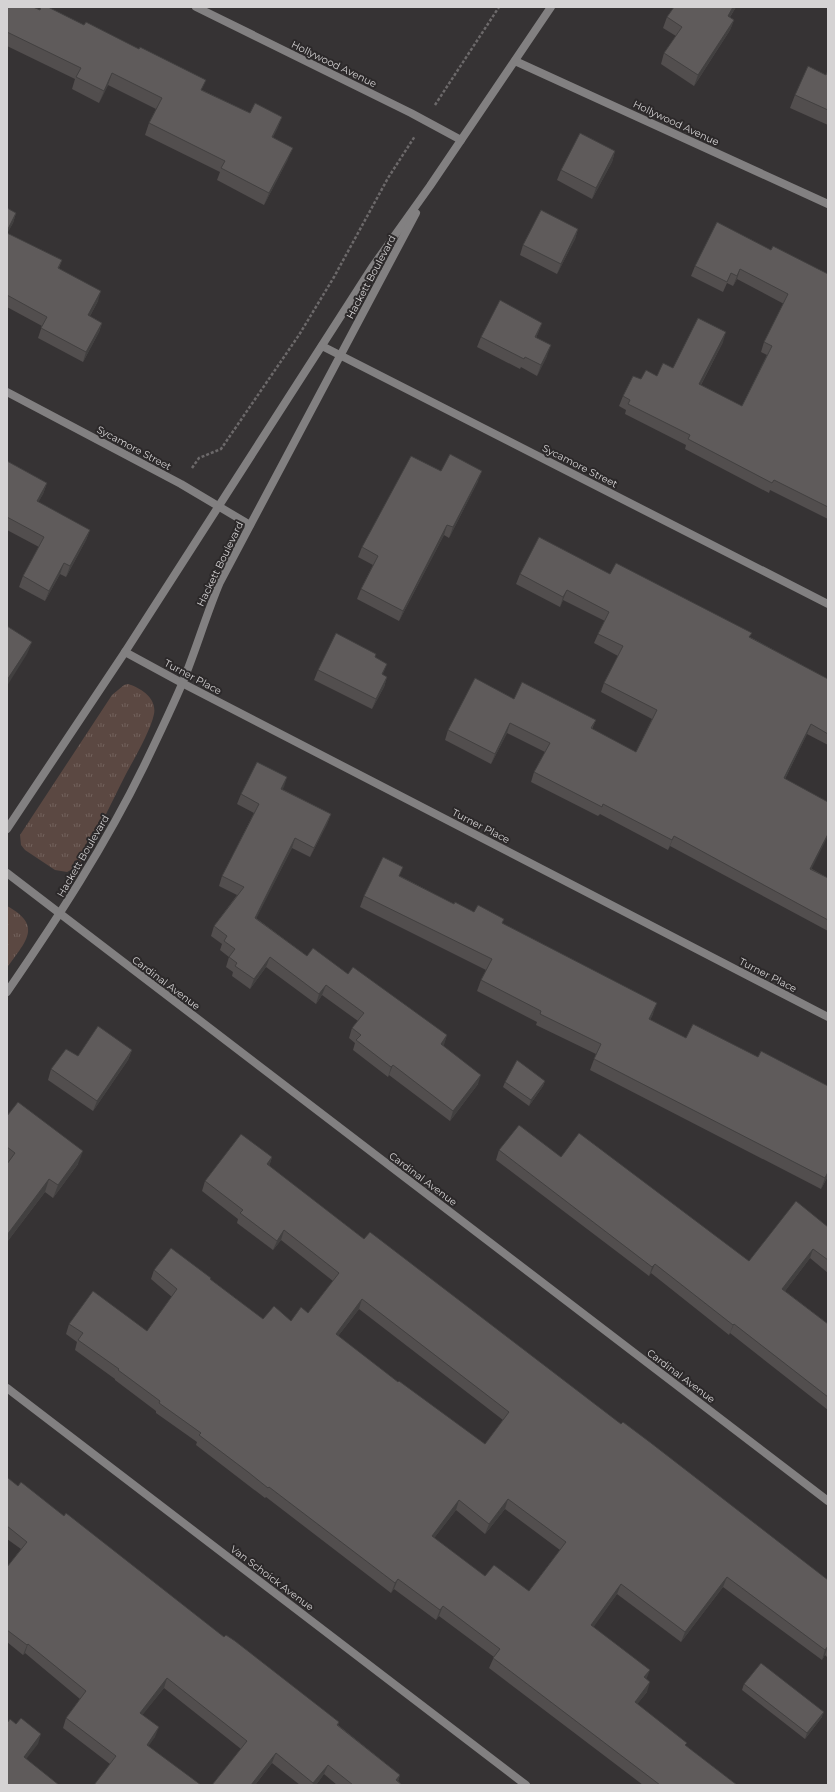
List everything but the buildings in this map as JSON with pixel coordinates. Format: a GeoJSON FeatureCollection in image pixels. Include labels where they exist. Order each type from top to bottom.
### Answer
{"type":"FeatureCollection","features":[{"type":"Feature","properties":{"kind":"street","name":"Hollywood Avenue"},"geometry":{"type":"LineString","coordinates":[[196,7],[425,120],[461,140]]}},
{"type":"Feature","properties":{"kind":"street","name":"Hackett Boulevard"},"geometry":{"type":"LineString","coordinates":[[7,829],[125,652],[373,266],[430,186],[551,7]]}},
{"type":"Feature","properties":{"kind":"street","name":"Hollywood Avenue"},"geometry":{"type":"LineString","coordinates":[[515,61],[828,204]]}},
{"type":"Feature","properties":{"kind":"street","name":"Hackett Boulevard"},"geometry":{"type":"LineString","coordinates":[[7,992],[60,915],[102,844],[143,767],[182,683],[208,610],[220,582],[430,186]]}},
{"type":"Feature","properties":{"kind":"street","name":"Sycamore Street"},"geometry":{"type":"LineString","coordinates":[[322,346],[828,604]]}},
{"type":"Feature","properties":{"kind":"street","name":"Sycamore Street"},"geometry":{"type":"LineString","coordinates":[[7,392],[250,524]]}},
{"type":"Feature","properties":{"kind":"street","name":"Turner Place"},"geometry":{"type":"LineString","coordinates":[[125,652],[182,683],[828,1017]]}},
{"type":"Feature","properties":{"kind":"street","name":"Cardinal Avenue"},"geometry":{"type":"LineString","coordinates":[[7,873],[828,1501]]}},
{"type":"Feature","properties":{"kind":"street","name":"Van Schoick Avenue"},"geometry":{"type":"LineString","coordinates":[[7,1388],[526,1785]]}},
{"type":"Feature","properties":{"kind":"path"},"geometry":{"type":"LineString","coordinates":[[191,470],[199,458],[221,449],[299,335],[334,277],[388,178],[499,7]]}},
{"type":"Feature","properties":{"kind":"green space"},"geometry":{"type":"Polygon","coordinates":[[[128,684],[143,691],[151,699],[154,708],[152,721],[142,744],[78,866],[67,872],[55,870],[25,850],[21,845],[20,835],[112,695],[124,685],[128,684]]]}},
{"type":"Feature","properties":{"kind":"green space"},"geometry":{"type":"Polygon","coordinates":[[[7,906],[18,913],[25,920],[28,928],[28,935],[20,950],[7,968],[7,906]]]}}]}
